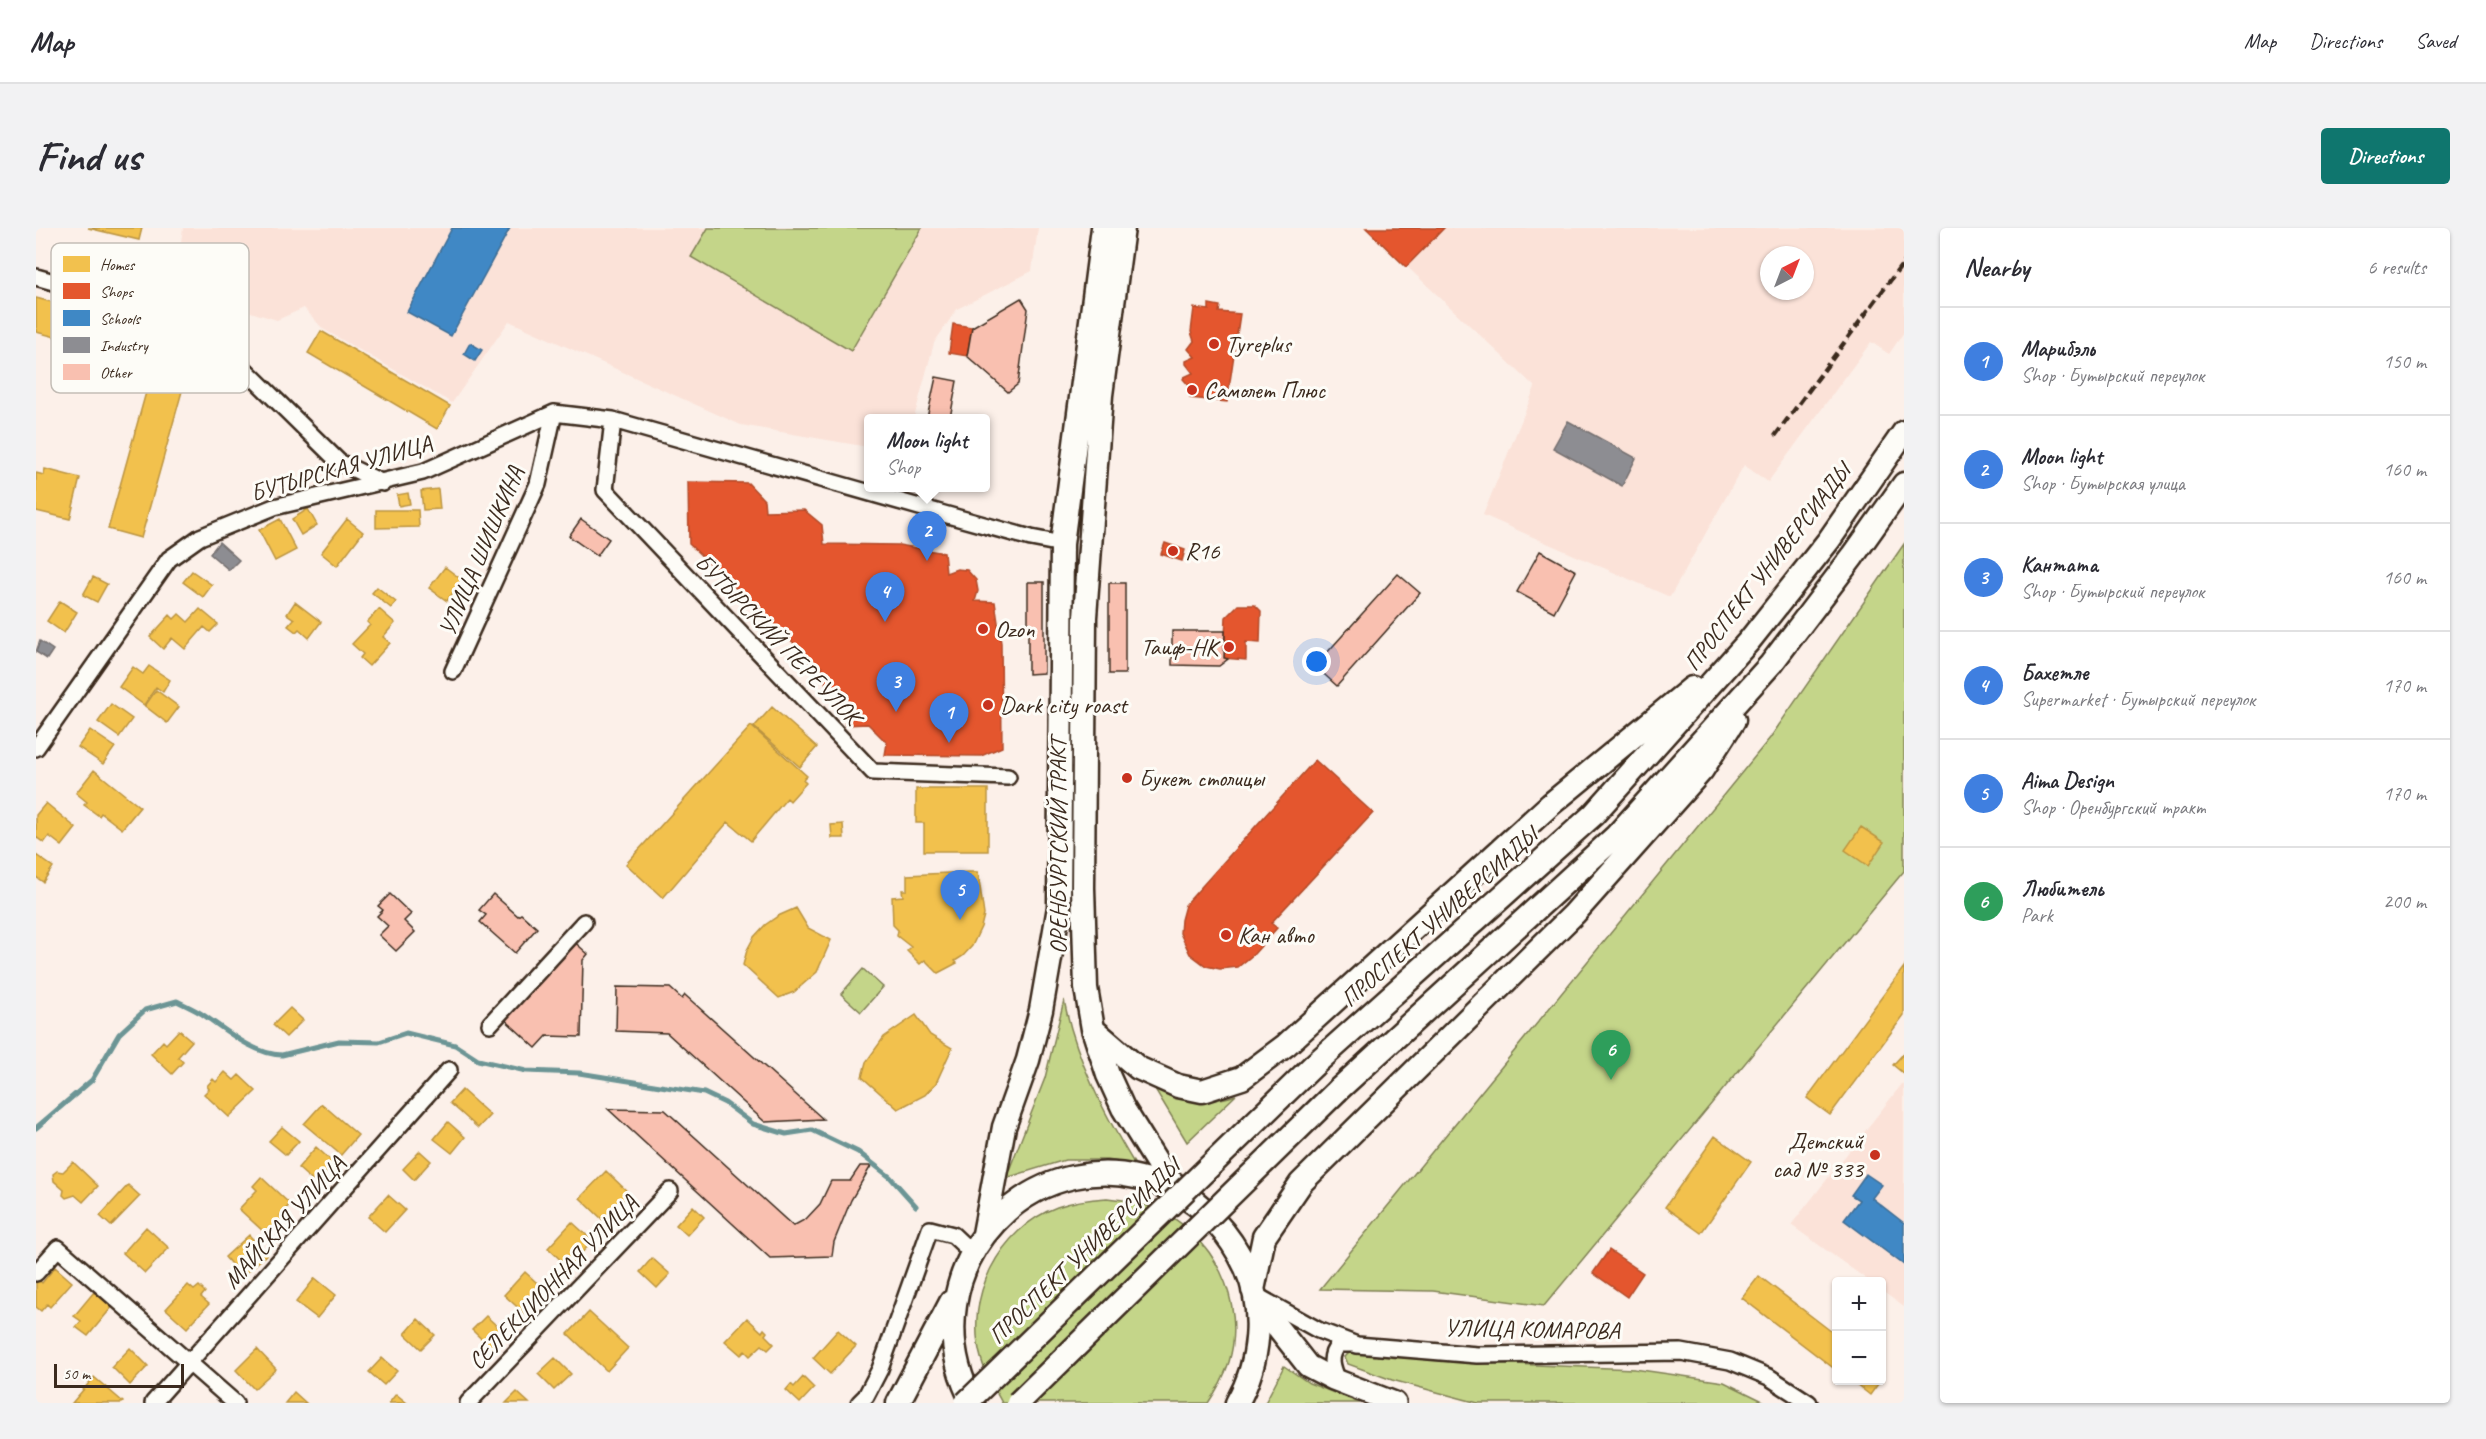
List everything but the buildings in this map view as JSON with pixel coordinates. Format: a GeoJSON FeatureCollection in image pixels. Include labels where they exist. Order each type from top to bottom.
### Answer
{"type":"FeatureCollection","features":[{"type":"Feature","properties":{"kind":"main road","name":"ОРЕНБУРГСКИЙ ТРАКТ"},"geometry":{"type":"LineString","coordinates":[[978,1243],[1004,1127],[1028,1060],[1041,1010],[1059,907],[1062,543],[1103,228]]}},
{"type":"Feature","properties":{"kind":"main road","name":"ОРЕНБУРГСКИЙ ТРАКТ"},"geometry":{"type":"LineString","coordinates":[[1123,228],[1101,395],[1085,617],[1084,934],[1086,988],[1093,1029],[1108,1075],[1123,1108],[1166,1177],[1208,1213]]}},
{"type":"Feature","properties":{"kind":"main road","name":"ПРОСПЕКТ УНИВЕРСИАДЫ"},"geometry":{"type":"LineString","coordinates":[[966,1403],[1314,1065],[1593,816],[1749,641],[1829,540],[1904,432]]}},
{"type":"Feature","properties":{"kind":"main road"},"geometry":{"type":"LineString","coordinates":[[1237,1403],[1252,1369],[1257,1347],[1254,1295],[1264,1237],[1300,1183],[1574,914],[1702,770],[1771,664],[1904,484]]}},
{"type":"Feature","properties":{"kind":"main road"},"geometry":{"type":"LineString","coordinates":[[1093,1029],[1138,1068],[1178,1086],[1202,1091],[1242,1078],[1286,1045],[1551,804],[1749,641]]}},
{"type":"Feature","properties":{"kind":"main road"},"geometry":{"type":"LineString","coordinates":[[1018,1403],[1338,1090],[1616,836],[1771,664]]}},
{"type":"Feature","properties":{"kind":"main road"},"geometry":{"type":"LineString","coordinates":[[898,1403],[956,1292],[978,1243],[1000,1216],[1018,1200],[1047,1185],[1086,1175],[1110,1174],[1158,1183],[1184,1196],[1208,1213],[1239,1253],[1254,1295],[1308,1366],[1338,1381],[1395,1403]]}},
{"type":"Feature","properties":{"kind":"main road"},"geometry":{"type":"LineString","coordinates":[[956,1292],[953,1326],[956,1360],[974,1403]]}},
{"type":"Feature","properties":{"kind":"street"},"geometry":{"type":"LineString","coordinates":[[36,277],[51,281]]}},
{"type":"Feature","properties":{"kind":"street"},"geometry":{"type":"LineString","coordinates":[[249,373],[339,462],[383,483]]}},
{"type":"Feature","properties":{"kind":"street"},"geometry":{"type":"LineString","coordinates":[[554,413],[613,420],[864,491]]}},
{"type":"Feature","properties":{"kind":"street","name":"БУТЫРСКАЯ УЛИЦА"},"geometry":{"type":"LineString","coordinates":[[36,748],[169,559],[200,537],[274,507],[423,472],[554,413]]}},
{"type":"Feature","properties":{"kind":"street","name":"УЛИЦА ШИШКИНА"},"geometry":{"type":"LineString","coordinates":[[453,671],[538,484],[554,413]]}},
{"type":"Feature","properties":{"kind":"street","name":"БУТЫРСКИЙ ПЕРЕУЛОК"},"geometry":{"type":"LineString","coordinates":[[613,420],[605,490],[873,772],[1008,777]]}},
{"type":"Feature","properties":{"kind":"street"},"geometry":{"type":"LineString","coordinates":[[867,492],[1030,538],[1062,543]]}},
{"type":"Feature","properties":{"kind":"street"},"geometry":{"type":"LineString","coordinates":[[490,1024],[584,922]]}},
{"type":"Feature","properties":{"kind":"street","name":"МАЙСКАЯ УЛИЦА"},"geometry":{"type":"LineString","coordinates":[[153,1403],[449,1071]]}},
{"type":"Feature","properties":{"kind":"street","name":"СЕЛЕКЦИОННАЯ УЛИЦА"},"geometry":{"type":"LineString","coordinates":[[468,1403],[670,1191]]}},
{"type":"Feature","properties":{"kind":"street"},"geometry":{"type":"LineString","coordinates":[[859,1403],[866,1396],[880,1369],[930,1229],[978,1243]]}},
{"type":"Feature","properties":{"kind":"street"},"geometry":{"type":"LineString","coordinates":[[36,1273],[58,1248],[235,1403]]}},
{"type":"Feature","properties":{"kind":"street","name":"УЛИЦА КОМАРОВА"},"geometry":{"type":"LineString","coordinates":[[1254,1295],[1318,1329],[1356,1344],[1477,1355],[1681,1352],[1730,1361],[1769,1377],[1809,1403]]}},
{"type":"Feature","properties":{"kind":"street"},"geometry":{"type":"LineString","coordinates":[[1338,1381],[1332,1367],[1332,1354],[1340,1344],[1356,1344]]}},
{"type":"Feature","properties":{"kind":"shaded area"},"geometry":{"type":"Polygon","coordinates":[[[183,228],[1038,228],[1032,271],[957,309],[934,343],[915,414],[864,414],[864,446],[741,425],[509,321],[452,403],[323,329],[304,308],[277,320],[249,312],[249,243],[181,243],[183,228]]]}},
{"type":"Feature","properties":{"kind":"shaded area"},"geometry":{"type":"Polygon","coordinates":[[[1366,228],[1904,228],[1904,332],[1889,354],[1871,342],[1768,482],[1744,465],[1670,597],[1483,515],[1535,387],[1366,228]]]}},
{"type":"Feature","properties":{"kind":"shaded area","name":"Детский сад № 333"},"geometry":{"type":"Polygon","coordinates":[[[1902,1084],[1904,1085],[1904,1307],[1886,1294],[1886,1277],[1863,1277],[1791,1225],[1902,1084]]]}},
{"type":"Feature","properties":{"kind":"green space"},"geometry":{"type":"Polygon","coordinates":[[[708,228],[922,228],[851,351],[691,257],[708,228]]]}},
{"type":"Feature","properties":{"kind":"green space"},"geometry":{"type":"Polygon","coordinates":[[[1904,544],[1904,871],[1544,1306],[1433,1291],[1320,1289],[1770,738],[1904,544]]]}},
{"type":"Feature","properties":{"kind":"green space"},"geometry":{"type":"Polygon","coordinates":[[[863,969],[883,987],[861,1012],[841,994],[863,969]]]}},
{"type":"Feature","properties":{"kind":"green space"},"geometry":{"type":"Polygon","coordinates":[[[1064,1000],[1076,1044],[1092,1086],[1135,1165],[1108,1160],[1065,1160],[1006,1178],[1045,1078],[1064,1000]]]}},
{"type":"Feature","properties":{"kind":"green space"},"geometry":{"type":"Polygon","coordinates":[[[1152,1084],[1193,1098],[1214,1099],[1236,1095],[1187,1142],[1152,1084]]]}},
{"type":"Feature","properties":{"kind":"green space"},"geometry":{"type":"Polygon","coordinates":[[[1107,1198],[1138,1203],[1156,1209],[1176,1220],[1209,1252],[1221,1272],[1229,1294],[1233,1316],[1233,1339],[1229,1362],[1220,1383],[1208,1403],[1002,1403],[985,1370],[977,1335],[982,1290],[991,1268],[1018,1231],[1036,1217],[1070,1203],[1107,1198]]]}},
{"type":"Feature","properties":{"kind":"green space"},"geometry":{"type":"Polygon","coordinates":[[[1352,1350],[1441,1361],[1634,1369],[1724,1382],[1767,1403],[1478,1403],[1392,1380],[1348,1364],[1345,1357],[1352,1350]]]}},
{"type":"Feature","properties":{"kind":"green space"},"geometry":{"type":"Polygon","coordinates":[[[1284,1366],[1309,1383],[1360,1403],[1265,1403],[1284,1366]]]}},
{"type":"Feature","properties":{"kind":"waterway"},"geometry":{"type":"LineString","coordinates":[[36,1128],[92,1080],[119,1034],[145,1010],[177,1001],[202,1014],[250,1046],[271,1054],[282,1055],[339,1041],[379,1042],[406,1033],[455,1045],[478,1060],[526,1071],[579,1073],[704,1093],[725,1103],[753,1124],[786,1134],[812,1130],[858,1152],[890,1177],[916,1206]]}},
{"type":"Feature","properties":{"kind":"railway"},"geometry":{"type":"LineString","coordinates":[[1775,436],[1904,262]]}},
{"type":"Feature","properties":{"kind":"place","name":"Tyreplus"},"geometry":{"type":"Point","coordinates":[1214,344]}},
{"type":"Feature","properties":{"kind":"place","name":"Самолет Плюс"},"geometry":{"type":"Point","coordinates":[1192,390]}},
{"type":"Feature","properties":{"kind":"place","name":"R16"},"geometry":{"type":"Point","coordinates":[1173,551]}},
{"type":"Feature","properties":{"kind":"place","name":"Moon light"},"geometry":{"type":"Point","coordinates":[927,561]}},
{"type":"Feature","properties":{"kind":"place","name":"Бахетле"},"geometry":{"type":"Point","coordinates":[885,622]}},
{"type":"Feature","properties":{"kind":"place","name":"Ozon"},"geometry":{"type":"Point","coordinates":[983,629]}},
{"type":"Feature","properties":{"kind":"place","name":"Таиф-НК"},"geometry":{"type":"Point","coordinates":[1229,647]}},
{"type":"Feature","properties":{"kind":"place","name":"Dark city roast"},"geometry":{"type":"Point","coordinates":[988,705]}},
{"type":"Feature","properties":{"kind":"place","name":"Кантата"},"geometry":{"type":"Point","coordinates":[896,712]}},
{"type":"Feature","properties":{"kind":"place","name":"Марибэль"},"geometry":{"type":"Point","coordinates":[949,743]}},
{"type":"Feature","properties":{"kind":"place","name":"Букет столицы"},"geometry":{"type":"Point","coordinates":[1127,778]}},
{"type":"Feature","properties":{"kind":"place","name":"Aima Design"},"geometry":{"type":"Point","coordinates":[960,920]}},
{"type":"Feature","properties":{"kind":"place","name":"Кан авто"},"geometry":{"type":"Point","coordinates":[1226,935]}},
{"type":"Feature","properties":{"kind":"place","name":"Любитель"},"geometry":{"type":"Point","coordinates":[1611,1080]}},
{"type":"Feature","properties":{"kind":"place","name":"Детский сад № 333"},"geometry":{"type":"Point","coordinates":[1875,1155]}}]}
